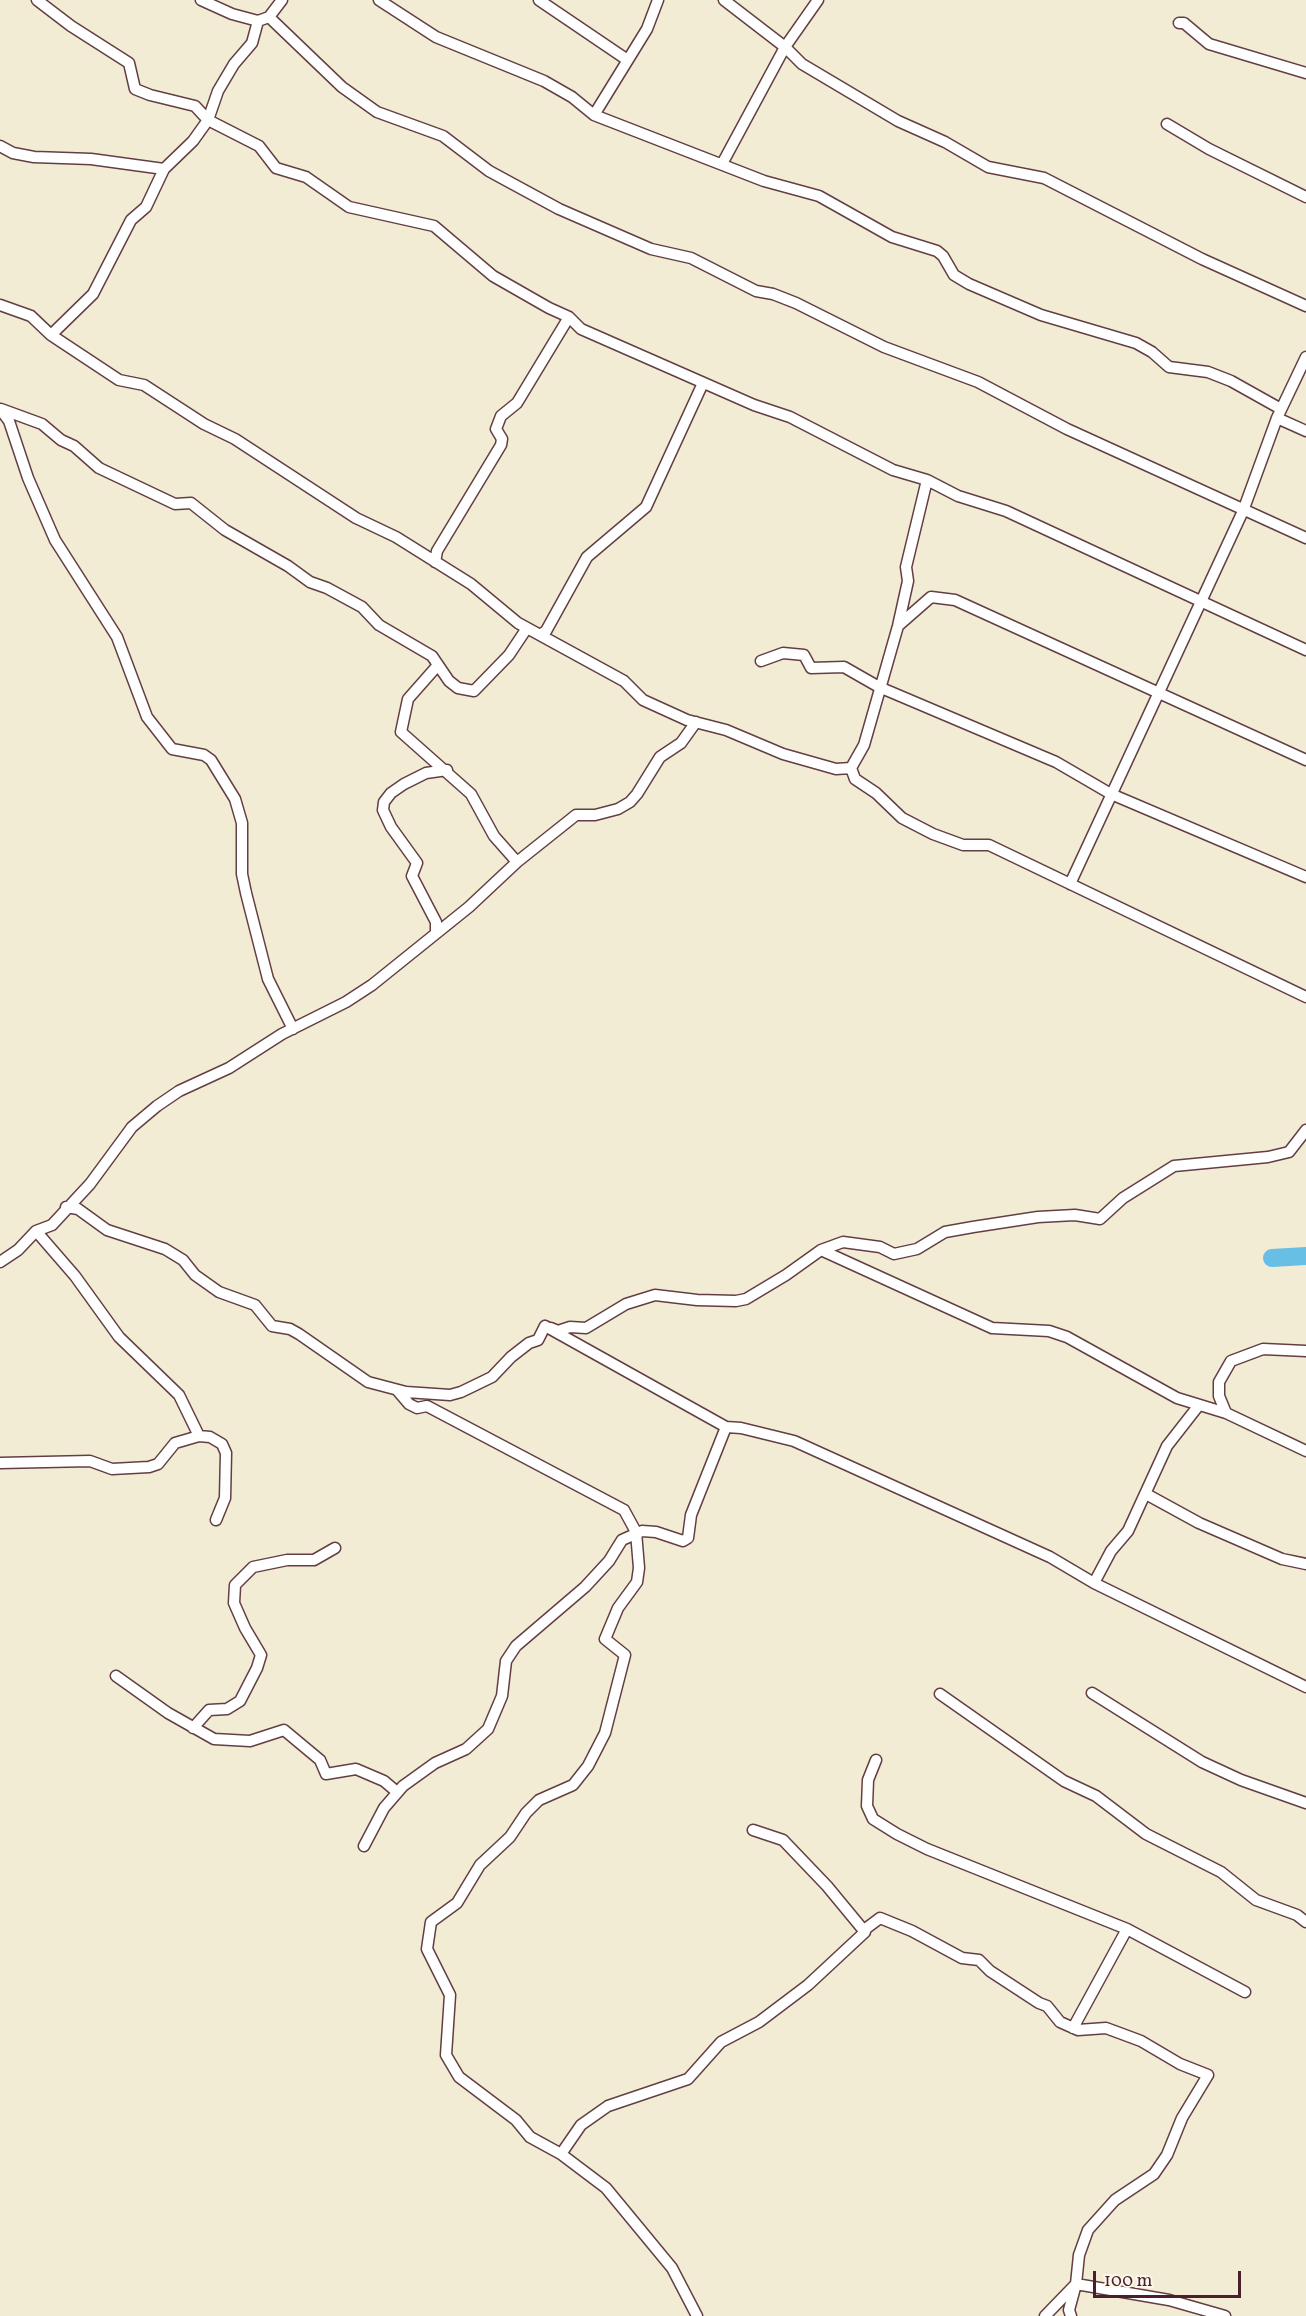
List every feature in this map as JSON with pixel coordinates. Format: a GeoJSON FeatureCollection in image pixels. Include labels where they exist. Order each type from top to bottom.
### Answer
{"type":"FeatureCollection","features":[{"type":"Feature","properties":{"kind":"street"},"geometry":{"type":"LineString","coordinates":[[37,0],[71,26],[129,63],[135,89],[195,106],[208,120],[237,136],[250,140],[276,168],[306,177],[349,207],[434,226],[493,276],[549,308],[569,316],[581,329],[702,383],[790,417],[893,470],[927,480],[958,496],[1006,511],[1306,650]]}},
{"type":"Feature","properties":{"kind":"street"},"geometry":{"type":"LineString","coordinates":[[201,0],[232,14],[263,19],[342,87],[377,112],[443,136],[489,171],[559,209],[651,249],[691,258],[756,291],[773,294],[796,303],[884,346],[978,382],[1067,429],[1306,538]]}},
{"type":"Feature","properties":{"kind":"street"},"geometry":{"type":"LineString","coordinates":[[51,335],[93,294],[131,220],[146,207],[164,169],[193,141],[208,120],[218,91],[234,64],[252,44],[263,19],[282,0]]}},
{"type":"Feature","properties":{"kind":"street"},"geometry":{"type":"LineString","coordinates":[[379,0],[436,37],[544,81],[572,97],[594,115],[764,182],[813,194],[892,237],[944,256],[954,275],[962,280],[1032,312],[1136,344],[1152,352],[1162,363],[1176,370],[1199,370],[1223,378],[1306,430]]}},
{"type":"Feature","properties":{"kind":"street"},"geometry":{"type":"LineString","coordinates":[[539,0],[626,59]]}},
{"type":"Feature","properties":{"kind":"street"},"geometry":{"type":"LineString","coordinates":[[594,115],[626,59],[647,29],[658,0]]}},
{"type":"Feature","properties":{"kind":"street"},"geometry":{"type":"LineString","coordinates":[[722,164],[785,47],[818,0]]}},
{"type":"Feature","properties":{"kind":"street"},"geometry":{"type":"LineString","coordinates":[[731,2],[820,76],[898,121],[945,142],[968,158],[988,167],[1044,178],[1202,259],[1306,306]]}},
{"type":"Feature","properties":{"kind":"street"},"geometry":{"type":"LineString","coordinates":[[1179,24],[1184,23],[1209,44],[1306,73]]}},
{"type":"Feature","properties":{"kind":"street"},"geometry":{"type":"LineString","coordinates":[[1167,124],[1209,149],[1306,197]]}},
{"type":"Feature","properties":{"kind":"street"},"geometry":{"type":"LineString","coordinates":[[0,146],[13,153],[34,157],[91,159],[164,169]]}},
{"type":"Feature","properties":{"kind":"street"},"geometry":{"type":"LineString","coordinates":[[0,305],[31,316],[51,335],[119,380],[144,385],[204,424],[235,439],[356,518],[396,537],[471,584],[527,628],[624,681],[643,700],[687,720],[726,730],[783,754],[836,769],[851,768]]}},
{"type":"Feature","properties":{"kind":"street"},"geometry":{"type":"LineString","coordinates":[[435,562],[437,551],[501,445],[502,439],[496,429],[501,416],[517,403],[569,316]]}},
{"type":"Feature","properties":{"kind":"street"},"geometry":{"type":"LineString","coordinates":[[1070,884],[1156,693],[1243,511],[1279,414],[1306,357]]}},
{"type":"Feature","properties":{"kind":"street"},"geometry":{"type":"LineString","coordinates":[[540,635],[546,631],[587,557],[646,507],[702,383]]}},
{"type":"Feature","properties":{"kind":"street"},"geometry":{"type":"LineString","coordinates":[[0,409],[42,424],[61,440],[74,446],[99,468],[175,504],[191,503],[225,530],[288,566],[310,582],[327,588],[362,607],[379,625],[432,656],[449,681],[458,688],[474,692],[509,655],[527,628]]}},
{"type":"Feature","properties":{"kind":"street"},"geometry":{"type":"LineString","coordinates":[[0,409],[9,421],[28,478],[55,540],[117,637],[147,717],[172,749],[204,755],[211,760],[235,799],[242,824],[241,865],[246,893],[268,979],[293,1029]]}},
{"type":"Feature","properties":{"kind":"street"},"geometry":{"type":"LineString","coordinates":[[927,480],[906,567],[908,581],[898,626],[864,745],[851,768],[855,779],[912,823],[954,843],[989,845],[1306,997]]}},
{"type":"Feature","properties":{"kind":"street"},"geometry":{"type":"LineString","coordinates":[[898,626],[931,597],[955,600],[1306,760]]}},
{"type":"Feature","properties":{"kind":"street"},"geometry":{"type":"LineString","coordinates":[[761,661],[783,653],[804,655],[811,668],[844,667],[879,687],[1038,753],[1111,794],[1306,877]]}},
{"type":"Feature","properties":{"kind":"street"},"geometry":{"type":"LineString","coordinates":[[438,665],[408,699],[401,732],[447,770],[471,794],[494,836],[517,862]]}},
{"type":"Feature","properties":{"kind":"street"},"geometry":{"type":"LineString","coordinates":[[0,1262],[18,1250],[36,1231],[52,1225],[66,1207],[90,1184],[132,1127],[157,1107],[179,1091],[230,1068],[293,1029],[346,1002],[372,985],[469,907],[517,862],[576,815],[595,815],[618,809],[630,802],[638,794],[660,757],[681,743],[696,722]]}},
{"type":"Feature","properties":{"kind":"street"},"geometry":{"type":"LineString","coordinates":[[436,932],[436,922],[412,876],[417,863],[391,827],[382,810],[384,802],[391,793],[404,784],[426,773],[447,770]]}},
{"type":"Feature","properties":{"kind":"street"},"geometry":{"type":"LineString","coordinates":[[545,1326],[558,1331],[570,1326],[586,1328],[626,1304],[655,1294],[697,1300],[746,1299],[821,1250],[843,1242],[880,1246],[894,1254],[917,1249],[945,1232],[973,1227],[1038,1217],[1075,1215],[1100,1219],[1130,1194],[1174,1166],[1268,1157],[1289,1152],[1306,1130]]}},
{"type":"Feature","properties":{"kind":"street"},"geometry":{"type":"LineString","coordinates":[[66,1207],[78,1209],[107,1230],[165,1249],[183,1260],[195,1275],[219,1292],[255,1305],[272,1326],[290,1329],[299,1334],[368,1382],[397,1390],[450,1395],[461,1392],[492,1377],[511,1357],[529,1343],[538,1340],[545,1326]]}},
{"type":"Feature","properties":{"kind":"street"},"geometry":{"type":"LineString","coordinates":[[36,1231],[75,1276],[119,1337],[179,1395],[199,1436]]}},
{"type":"Feature","properties":{"kind":"street"},"geometry":{"type":"LineString","coordinates":[[821,1250],[992,1328],[1049,1331],[1068,1337],[1177,1398],[1226,1413],[1306,1451]]}},
{"type":"Feature","properties":{"kind":"street"},"geometry":{"type":"LineString","coordinates":[[545,1326],[726,1427],[741,1428],[794,1441],[1050,1557],[1094,1582],[1306,1687]]}},
{"type":"Feature","properties":{"kind":"street"},"geometry":{"type":"LineString","coordinates":[[1226,1413],[1219,1396],[1219,1382],[1231,1360],[1263,1349],[1306,1352]]}},
{"type":"Feature","properties":{"kind":"street"},"geometry":{"type":"LineString","coordinates":[[397,1390],[417,1408],[426,1406],[624,1510],[636,1532],[639,1568],[637,1582],[618,1608],[605,1639],[625,1655],[605,1732],[588,1766],[573,1785],[539,1800],[525,1813],[510,1837],[480,1865],[457,1903],[431,1922],[427,1949],[450,1995],[446,2055],[459,2077],[516,2120],[530,2137],[561,2154],[606,2188],[672,2268],[697,2316]]}},
{"type":"Feature","properties":{"kind":"street"},"geometry":{"type":"LineString","coordinates":[[1094,1582],[1111,1551],[1128,1531],[1167,1446],[1199,1405]]}},
{"type":"Feature","properties":{"kind":"street"},"geometry":{"type":"LineString","coordinates":[[364,1846],[384,1808],[397,1792],[435,1762],[466,1749],[488,1729],[502,1696],[506,1661],[516,1646],[585,1587],[609,1561],[622,1540],[636,1532],[656,1532],[682,1541],[688,1538],[691,1515],[726,1427]]}},
{"type":"Feature","properties":{"kind":"street"},"geometry":{"type":"LineString","coordinates":[[0,1463],[90,1461],[112,1469],[149,1467],[158,1464],[174,1443],[199,1436],[210,1437],[222,1444],[226,1453],[225,1498],[216,1520]]}},
{"type":"Feature","properties":{"kind":"street"},"geometry":{"type":"LineString","coordinates":[[1146,1494],[1199,1523],[1282,1559],[1306,1564]]}},
{"type":"Feature","properties":{"kind":"street"},"geometry":{"type":"LineString","coordinates":[[193,1728],[209,1710],[227,1709],[240,1701],[261,1655],[244,1628],[234,1603],[235,1586],[253,1568],[287,1560],[314,1560],[335,1548]]}},
{"type":"Feature","properties":{"kind":"street"},"geometry":{"type":"LineString","coordinates":[[116,1676],[193,1728],[214,1739],[240,1742],[284,1730],[320,1760],[326,1774],[357,1769],[384,1781],[397,1792]]}},
{"type":"Feature","properties":{"kind":"street"},"geometry":{"type":"LineString","coordinates":[[1092,1693],[1202,1762],[1241,1780],[1306,1803]]}},
{"type":"Feature","properties":{"kind":"street"},"geometry":{"type":"LineString","coordinates":[[940,1694],[1064,1781],[1096,1796],[1146,1834],[1221,1872],[1256,1900],[1297,1916],[1306,1922]]}},
{"type":"Feature","properties":{"kind":"street"},"geometry":{"type":"LineString","coordinates":[[876,1760],[868,1780],[867,1806],[873,1819],[927,1849],[1127,1929],[1245,1992]]}},
{"type":"Feature","properties":{"kind":"street"},"geometry":{"type":"LineString","coordinates":[[753,1830],[783,1840],[864,1930]]}},
{"type":"Feature","properties":{"kind":"street"},"geometry":{"type":"LineString","coordinates":[[561,2154],[581,2125],[608,2106],[688,2079],[721,2042],[759,2022],[808,1985],[864,1930],[880,1918],[912,1931],[963,1958],[979,1960],[990,1971],[1038,2003],[1047,2006],[1056,2019],[1073,2028],[1106,2028],[1132,2037],[1180,2064],[1208,2076],[1182,2118],[1167,2156],[1154,2174],[1115,2200],[1088,2230],[1079,2255],[1076,2284],[1069,2310],[1071,2316]]}},
{"type":"Feature","properties":{"kind":"street"},"geometry":{"type":"LineString","coordinates":[[1073,2028],[1127,1929]]}},
{"type":"Feature","properties":{"kind":"street"},"geometry":{"type":"LineString","coordinates":[[1045,2316],[1076,2284]]}},
{"type":"Feature","properties":{"kind":"street"},"geometry":{"type":"LineString","coordinates":[[1076,2284],[1169,2300],[1225,2316]]}},
{"type":"Feature","properties":{"kind":"waterway"},"geometry":{"type":"LineString","coordinates":[[1272,1258],[1306,1256]]}}]}
